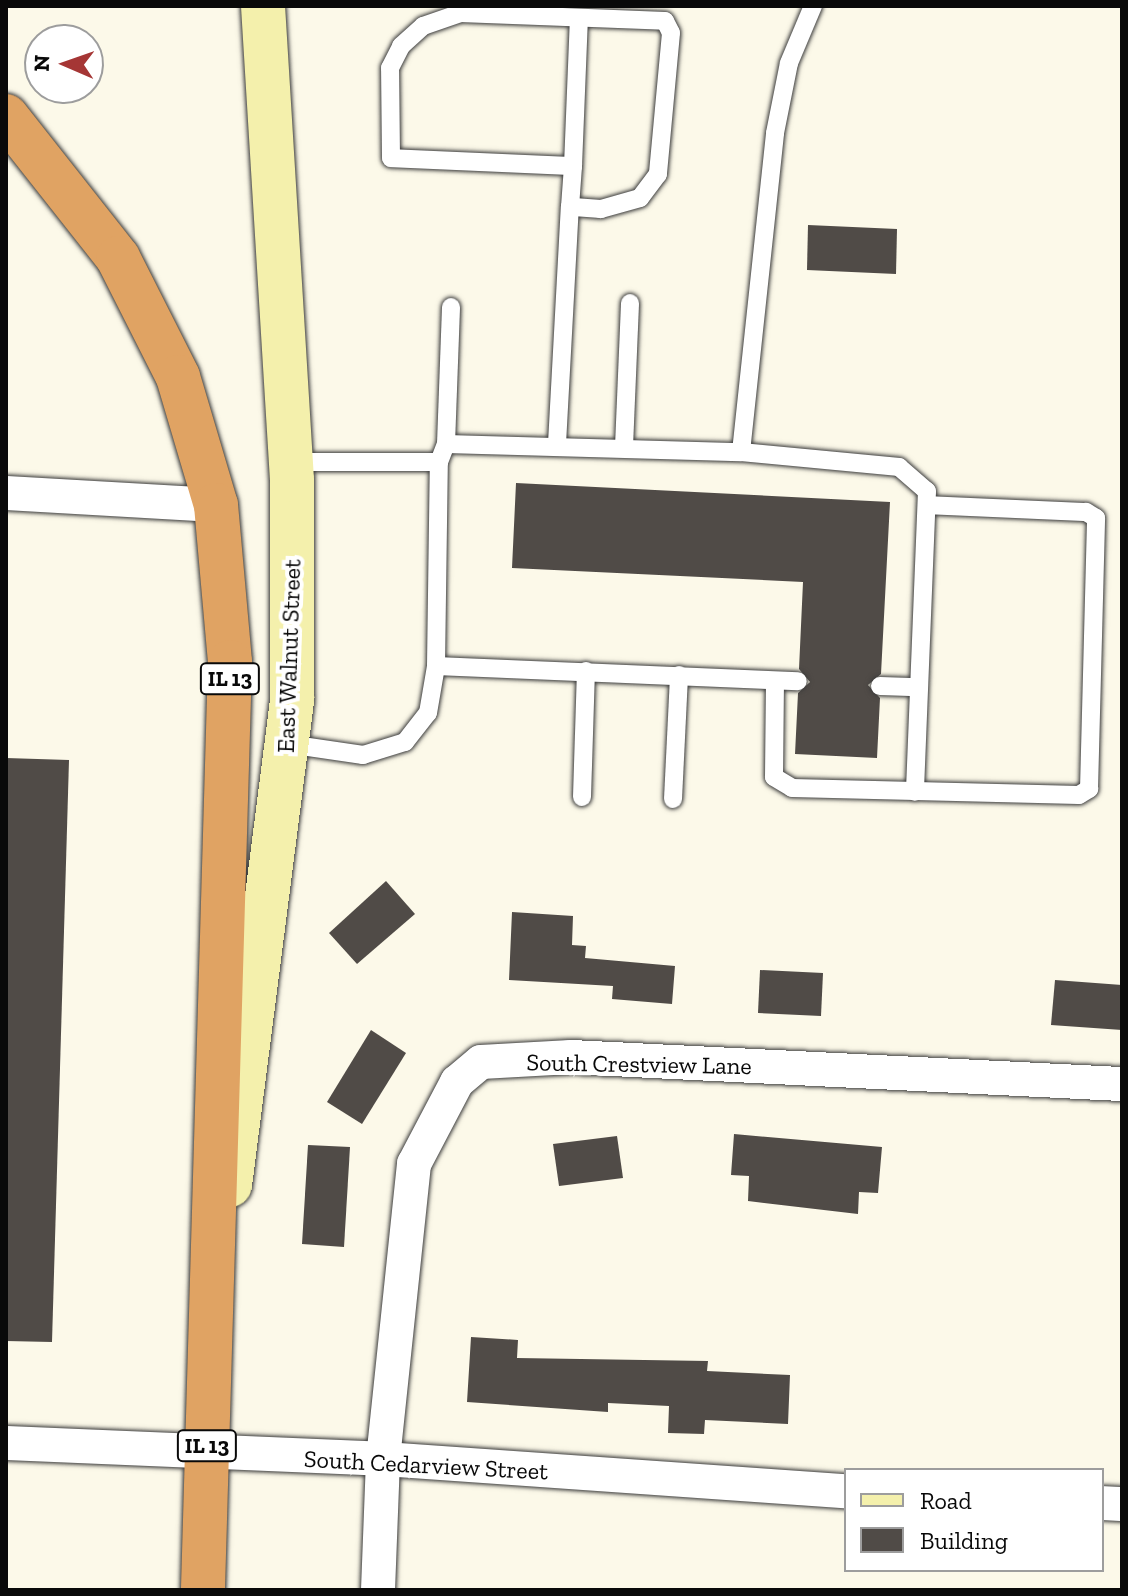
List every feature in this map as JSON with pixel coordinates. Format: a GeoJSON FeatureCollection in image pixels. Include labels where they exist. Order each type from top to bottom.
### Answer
{"type":"FeatureCollection","features":[{"type":"Feature","properties":{"kind":"highway","name":"East Walnut Street"},"geometry":{"type":"LineString","coordinates":[[6,116],[118,258],[178,377],[216,505],[230,662],[203,1590]]}},
{"type":"Feature","properties":{"kind":"street","name":"East Walnut Street"},"geometry":{"type":"LineString","coordinates":[[211,1302],[288,744],[291,462],[263,6]]}},
{"type":"Feature","properties":{"kind":"street"},"geometry":{"type":"LineString","coordinates":[[6,493],[216,505]]}},
{"type":"Feature","properties":{"kind":"street","name":"South Crestview Lane"},"geometry":{"type":"LineString","coordinates":[[378,1590],[383,1459],[414,1164],[457,1082],[481,1062],[571,1057],[1122,1084]]}},
{"type":"Feature","properties":{"kind":"street","name":"South Cedarview Street"},"geometry":{"type":"LineString","coordinates":[[6,1443],[207,1456],[383,1459],[844,1491]]}},
{"type":"Feature","properties":{"kind":"lane"},"geometry":{"type":"LineString","coordinates":[[741,452],[775,133],[789,63],[813,6]]}},
{"type":"Feature","properties":{"kind":"lane"},"geometry":{"type":"LineString","coordinates":[[570,207],[601,209],[640,198],[658,174],[671,33],[665,21],[460,13],[423,26],[390,68],[391,158],[573,166]]}},
{"type":"Feature","properties":{"kind":"lane"},"geometry":{"type":"LineString","coordinates":[[557,444],[579,18]]}},
{"type":"Feature","properties":{"kind":"lane"},"geometry":{"type":"LineString","coordinates":[[624,447],[630,303]]}},
{"type":"Feature","properties":{"kind":"lane"},"geometry":{"type":"LineString","coordinates":[[288,744],[363,755],[405,742],[428,713],[436,666],[439,462],[446,444],[451,307]]}},
{"type":"Feature","properties":{"kind":"lane"},"geometry":{"type":"LineString","coordinates":[[446,444],[557,444],[741,452],[899,467],[917,477],[928,505],[915,792]]}},
{"type":"Feature","properties":{"kind":"lane"},"geometry":{"type":"LineString","coordinates":[[291,462],[439,462]]}},
{"type":"Feature","properties":{"kind":"lane"},"geometry":{"type":"LineString","coordinates":[[775,681],[774,777],[792,788],[1079,795],[1089,789],[1096,518],[1086,512],[928,505]]}},
{"type":"Feature","properties":{"kind":"lane"},"geometry":{"type":"LineString","coordinates":[[436,666],[798,681]]}},
{"type":"Feature","properties":{"kind":"lane"},"geometry":{"type":"LineString","coordinates":[[582,797],[586,671]]}},
{"type":"Feature","properties":{"kind":"lane"},"geometry":{"type":"LineString","coordinates":[[673,799],[679,675]]}},
{"type":"Feature","properties":{"kind":"lane"},"geometry":{"type":"LineString","coordinates":[[880,686],[918,687]]}},
{"type":"Feature","properties":{"kind":"building"},"geometry":{"type":"Polygon","coordinates":[[[808,225],[897,229],[896,274],[807,270],[808,225]]]}},
{"type":"Feature","properties":{"kind":"building"},"geometry":{"type":"Polygon","coordinates":[[[516,483],[890,502],[881,674],[868,685],[880,698],[877,758],[795,754],[798,693],[810,682],[799,669],[803,582],[512,568],[516,483]]]}},
{"type":"Feature","properties":{"kind":"building"},"geometry":{"type":"Polygon","coordinates":[[[6,758],[69,760],[52,1342],[6,1341],[6,758]]]}},
{"type":"Feature","properties":{"kind":"building"},"geometry":{"type":"Polygon","coordinates":[[[386,881],[415,914],[357,964],[329,933],[386,881]]]}},
{"type":"Feature","properties":{"kind":"building"},"geometry":{"type":"Polygon","coordinates":[[[512,912],[573,916],[572,945],[586,946],[585,958],[675,966],[672,1004],[612,999],[613,986],[509,980],[512,912]]]}},
{"type":"Feature","properties":{"kind":"building"},"geometry":{"type":"Polygon","coordinates":[[[760,970],[823,973],[821,1016],[758,1013],[760,970]]]}},
{"type":"Feature","properties":{"kind":"building"},"geometry":{"type":"Polygon","coordinates":[[[1055,980],[1122,985],[1122,1030],[1051,1025],[1055,980]]]}},
{"type":"Feature","properties":{"kind":"building"},"geometry":{"type":"Polygon","coordinates":[[[371,1030],[406,1053],[362,1124],[327,1102],[371,1030]]]}},
{"type":"Feature","properties":{"kind":"building"},"geometry":{"type":"Polygon","coordinates":[[[734,1134],[882,1147],[878,1193],[859,1192],[858,1214],[748,1201],[749,1176],[731,1175],[734,1134]]]}},
{"type":"Feature","properties":{"kind":"building"},"geometry":{"type":"Polygon","coordinates":[[[617,1136],[623,1178],[559,1186],[553,1144],[617,1136]]]}},
{"type":"Feature","properties":{"kind":"building"},"geometry":{"type":"Polygon","coordinates":[[[308,1145],[350,1147],[344,1247],[302,1244],[308,1145]]]}},
{"type":"Feature","properties":{"kind":"building"},"geometry":{"type":"Polygon","coordinates":[[[471,1337],[518,1340],[517,1358],[708,1361],[707,1371],[790,1375],[788,1424],[705,1420],[704,1434],[668,1433],[669,1406],[608,1403],[608,1412],[467,1402],[471,1337]]]}}]}
